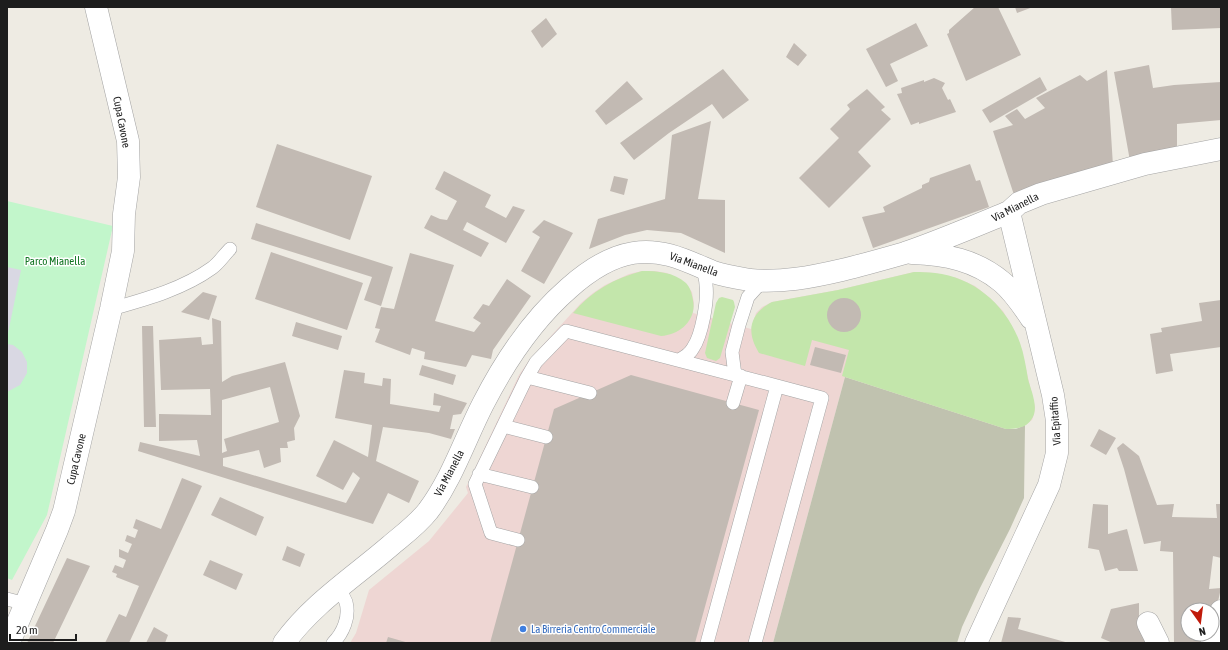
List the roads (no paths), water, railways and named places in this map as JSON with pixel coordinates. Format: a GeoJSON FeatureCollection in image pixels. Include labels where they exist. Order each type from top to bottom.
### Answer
{"type":"FeatureCollection","features":[{"type":"Feature","properties":{"kind":"street","name":"Cupa Cavone"},"geometry":{"type":"LineString","coordinates":[[9,643],[16,602],[57,530],[64,511],[112,309],[123,251],[124,214],[129,177],[128,141],[96,7]]}},
{"type":"Feature","properties":{"kind":"street","name":"Via Mianella"},"geometry":{"type":"LineString","coordinates":[[284,643],[312,612],[338,588],[414,526],[428,511],[455,463],[483,404],[506,362],[524,337],[559,297],[582,277],[601,265],[617,257],[632,253],[647,252],[664,254],[732,277],[768,280],[791,279],[828,273],[904,253],[1009,212],[1018,203],[1040,194],[1145,164],[1221,149]]}},
{"type":"Feature","properties":{"kind":"street","name":"Via Epitaffio"},"geometry":{"type":"LineString","coordinates":[[976,643],[1049,485],[1057,453],[1057,421],[1053,395],[1038,327],[1009,212]]}},
{"type":"Feature","properties":{"kind":"street"},"geometry":{"type":"LineString","coordinates":[[904,253],[947,256],[966,261],[986,270],[1003,282],[1038,327]]}},
{"type":"Feature","properties":{"kind":"street"},"geometry":{"type":"LineString","coordinates":[[1212,643],[1221,611]]}},
{"type":"Feature","properties":{"kind":"street"},"geometry":{"type":"LineString","coordinates":[[1148,623],[1158,643]]}},
{"type":"Feature","properties":{"kind":"lane"},"geometry":{"type":"LineString","coordinates":[[112,309],[143,300],[196,278],[214,267],[230,249]]}},
{"type":"Feature","properties":{"kind":"lane"},"geometry":{"type":"LineString","coordinates":[[680,360],[688,355],[697,341],[703,316],[707,298],[706,284],[702,267]]}},
{"type":"Feature","properties":{"kind":"lane"},"geometry":{"type":"LineString","coordinates":[[733,403],[738,375],[732,352],[739,325],[748,297],[757,287],[768,280]]}},
{"type":"Feature","properties":{"kind":"lane"},"geometry":{"type":"LineString","coordinates":[[518,540],[491,533],[474,484],[527,377],[536,362],[566,331],[822,398],[756,643]]}},
{"type":"Feature","properties":{"kind":"lane"},"geometry":{"type":"LineString","coordinates":[[527,377],[590,394]]}},
{"type":"Feature","properties":{"kind":"lane"},"geometry":{"type":"LineString","coordinates":[[707,643],[777,386]]}},
{"type":"Feature","properties":{"kind":"lane"},"geometry":{"type":"LineString","coordinates":[[503,426],[546,437]]}},
{"type":"Feature","properties":{"kind":"lane"},"geometry":{"type":"LineString","coordinates":[[479,474],[532,487]]}},
{"type":"Feature","properties":{"kind":"lane"},"geometry":{"type":"LineString","coordinates":[[333,643],[342,631],[346,621],[346,601],[338,588]]}},
{"type":"Feature","properties":{"kind":"place","name":"La Birreria Centro Commerciale"},"geometry":{"type":"Point","coordinates":[523,629]}},
{"type":"Feature","properties":{"kind":"park label","name":"Parco Mianella"},"geometry":{"type":"Point","coordinates":[55,261]}}]}
